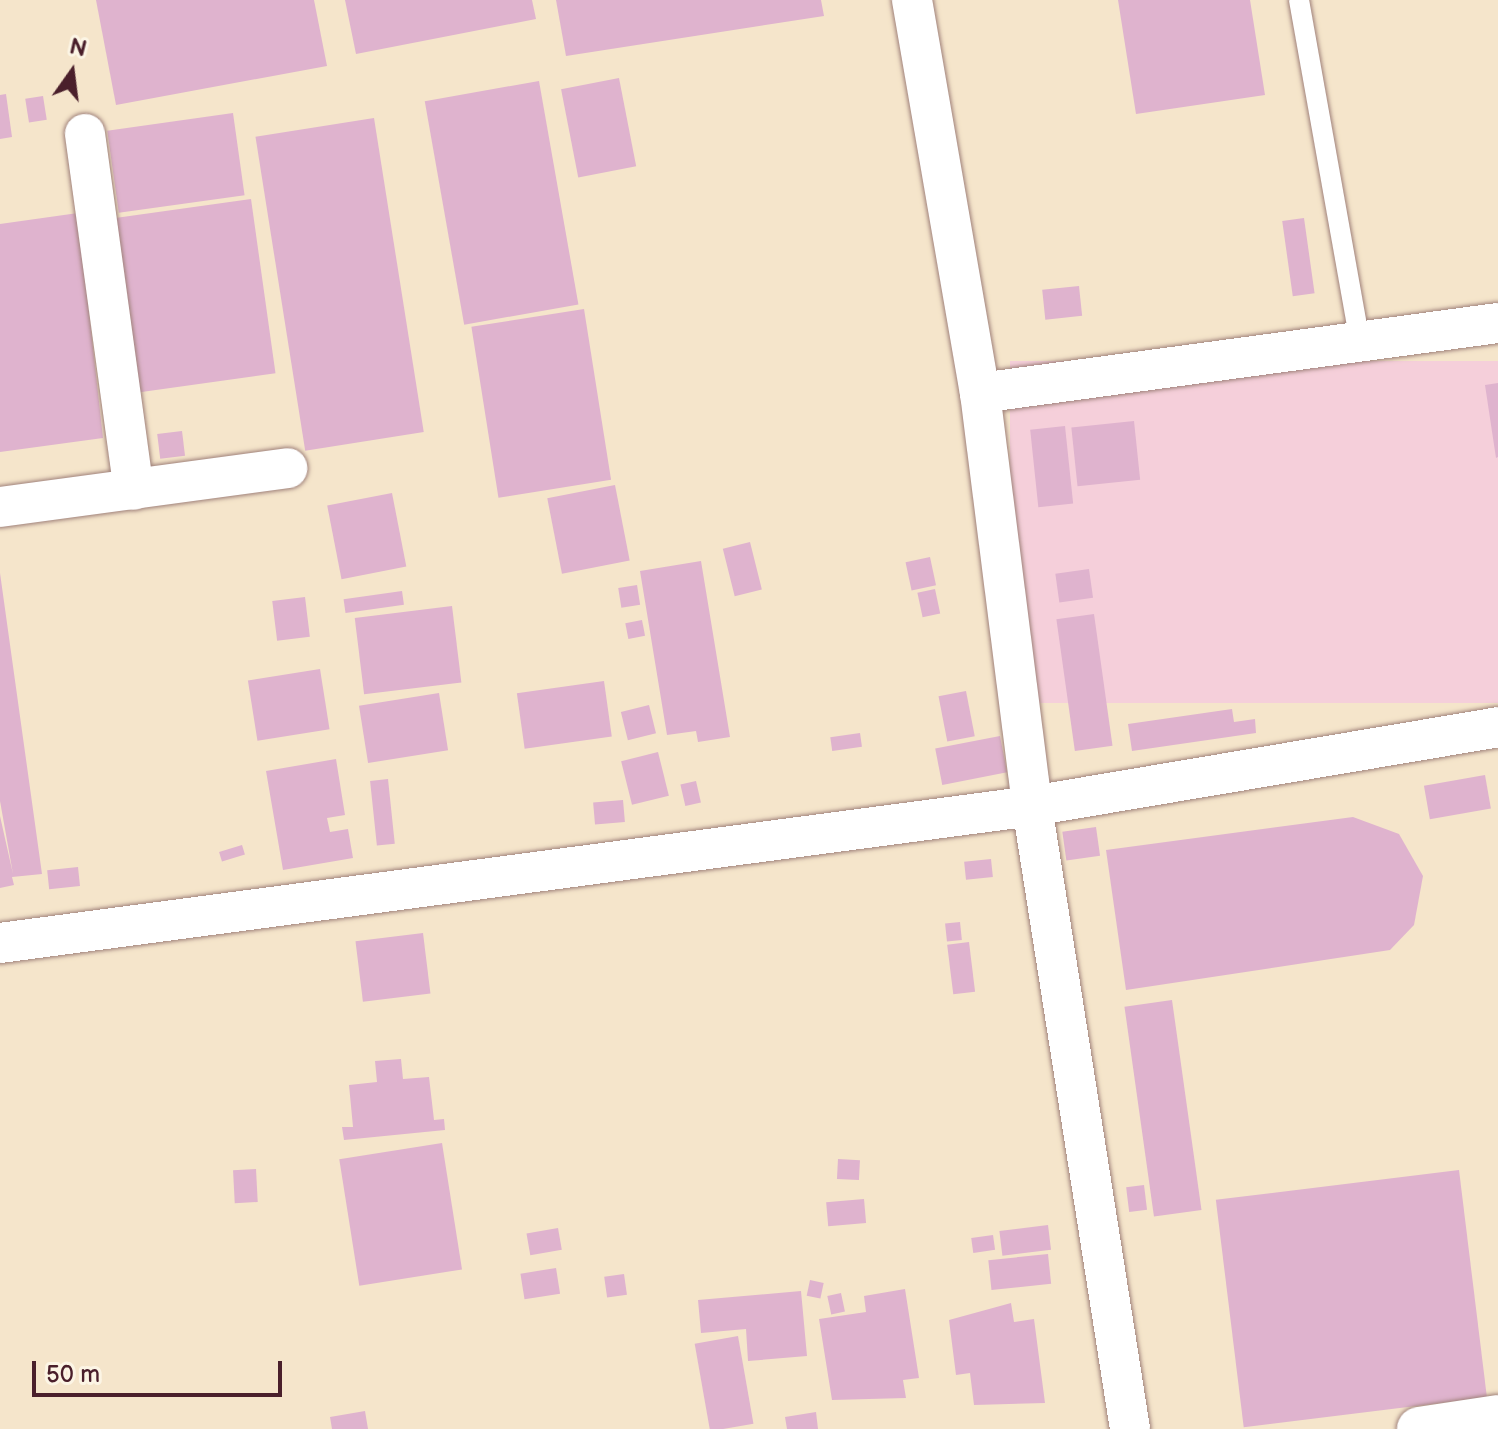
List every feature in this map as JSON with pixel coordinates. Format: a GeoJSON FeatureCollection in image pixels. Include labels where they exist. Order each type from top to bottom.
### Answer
{"type":"FeatureCollection","features":[{"type":"Feature","properties":{"kind":"street"},"geometry":{"type":"LineString","coordinates":[[912,0],[980,393],[1032,806],[1130,1429]]}},
{"type":"Feature","properties":{"kind":"street"},"geometry":{"type":"LineString","coordinates":[[85,134],[134,490]]}},
{"type":"Feature","properties":{"kind":"street"},"geometry":{"type":"LineString","coordinates":[[980,393],[1498,323]]}},
{"type":"Feature","properties":{"kind":"street"},"geometry":{"type":"LineString","coordinates":[[0,507],[287,468]]}},
{"type":"Feature","properties":{"kind":"street"},"geometry":{"type":"LineString","coordinates":[[0,943],[1032,806],[1498,727]]}},
{"type":"Feature","properties":{"kind":"street"},"geometry":{"type":"LineString","coordinates":[[1419,1429],[1498,1417]]}},
{"type":"Feature","properties":{"kind":"lane"},"geometry":{"type":"LineString","coordinates":[[1299,0],[1360,342]]}},
{"type":"Feature","properties":{"kind":"shaded area"},"geometry":{"type":"Polygon","coordinates":[[[1010,361],[1498,361],[1498,703],[1010,703],[1010,361]]]}},
{"type":"Feature","properties":{"kind":"building"},"geometry":{"type":"Polygon","coordinates":[[[96,0],[314,0],[327,66],[116,105],[96,0]]]}},
{"type":"Feature","properties":{"kind":"building"},"geometry":{"type":"Polygon","coordinates":[[[345,0],[532,0],[536,19],[356,54],[345,0]]]}},
{"type":"Feature","properties":{"kind":"building"},"geometry":{"type":"Polygon","coordinates":[[[556,0],[821,0],[824,16],[566,56],[556,0]]]}},
{"type":"Feature","properties":{"kind":"building"},"geometry":{"type":"Polygon","coordinates":[[[1118,0],[1250,0],[1265,95],[1136,114],[1118,0]]]}},
{"type":"Feature","properties":{"kind":"building"},"geometry":{"type":"Polygon","coordinates":[[[619,78],[636,166],[578,178],[561,89],[619,78]]]}},
{"type":"Feature","properties":{"kind":"building"},"geometry":{"type":"Polygon","coordinates":[[[539,81],[578,305],[464,325],[425,101],[539,81]]]}},
{"type":"Feature","properties":{"kind":"building"},"geometry":{"type":"Polygon","coordinates":[[[6,94],[12,137],[0,139],[0,95],[6,94]]]}},
{"type":"Feature","properties":{"kind":"building"},"geometry":{"type":"Polygon","coordinates":[[[43,96],[47,120],[29,123],[25,99],[43,96]]]}},
{"type":"Feature","properties":{"kind":"building"},"geometry":{"type":"Polygon","coordinates":[[[233,113],[245,195],[119,213],[107,131],[233,113]]]}},
{"type":"Feature","properties":{"kind":"building"},"geometry":{"type":"Polygon","coordinates":[[[374,118],[424,432],[305,451],[255,137],[374,118]]]}},
{"type":"Feature","properties":{"kind":"building"},"geometry":{"type":"Polygon","coordinates":[[[251,199],[275,373],[140,392],[115,218],[251,199]]]}},
{"type":"Feature","properties":{"kind":"building"},"geometry":{"type":"Polygon","coordinates":[[[78,213],[103,438],[0,452],[0,224],[78,213]]]}},
{"type":"Feature","properties":{"kind":"building"},"geometry":{"type":"Polygon","coordinates":[[[1304,218],[1315,293],[1293,296],[1282,221],[1304,218]]]}},
{"type":"Feature","properties":{"kind":"building"},"geometry":{"type":"Polygon","coordinates":[[[1079,286],[1082,316],[1045,320],[1042,290],[1079,286]]]}},
{"type":"Feature","properties":{"kind":"building"},"geometry":{"type":"Polygon","coordinates":[[[584,309],[611,480],[498,498],[471,327],[584,309]]]}},
{"type":"Feature","properties":{"kind":"building"},"geometry":{"type":"Polygon","coordinates":[[[1498,383],[1498,457],[1496,458],[1485,385],[1498,383]]]}},
{"type":"Feature","properties":{"kind":"building"},"geometry":{"type":"Polygon","coordinates":[[[1134,421],[1140,480],[1078,486],[1071,428],[1134,421]]]}},
{"type":"Feature","properties":{"kind":"building"},"geometry":{"type":"Polygon","coordinates":[[[1065,426],[1073,504],[1038,507],[1030,430],[1065,426]]]}},
{"type":"Feature","properties":{"kind":"building"},"geometry":{"type":"Polygon","coordinates":[[[182,431],[185,456],[160,459],[157,434],[182,431]]]}},
{"type":"Feature","properties":{"kind":"building"},"geometry":{"type":"Polygon","coordinates":[[[615,485],[630,561],[562,574],[547,498],[615,485]]]}},
{"type":"Feature","properties":{"kind":"building"},"geometry":{"type":"Polygon","coordinates":[[[392,493],[406,567],[342,579],[327,506],[392,493]]]}},
{"type":"Feature","properties":{"kind":"building"},"geometry":{"type":"Polygon","coordinates":[[[750,542],[762,590],[735,596],[723,549],[750,542]]]}},
{"type":"Feature","properties":{"kind":"building"},"geometry":{"type":"Polygon","coordinates":[[[930,557],[936,585],[912,591],[906,562],[930,557]]]}},
{"type":"Feature","properties":{"kind":"building"},"geometry":{"type":"Polygon","coordinates":[[[701,561],[730,737],[698,742],[696,731],[667,735],[640,571],[701,561]]]}},
{"type":"Feature","properties":{"kind":"building"},"geometry":{"type":"Polygon","coordinates":[[[1089,569],[1093,598],[1059,602],[1055,574],[1089,569]]]}},
{"type":"Feature","properties":{"kind":"building"},"geometry":{"type":"Polygon","coordinates":[[[0,573],[42,874],[12,877],[14,885],[0,888],[0,816],[13,874],[0,801],[0,573]]]}},
{"type":"Feature","properties":{"kind":"building"},"geometry":{"type":"Polygon","coordinates":[[[637,585],[640,605],[621,608],[618,588],[637,585]]]}},
{"type":"Feature","properties":{"kind":"building"},"geometry":{"type":"Polygon","coordinates":[[[935,589],[940,613],[923,617],[917,593],[935,589]]]}},
{"type":"Feature","properties":{"kind":"building"},"geometry":{"type":"Polygon","coordinates":[[[402,591],[404,605],[346,613],[344,599],[402,591]]]}},
{"type":"Feature","properties":{"kind":"building"},"geometry":{"type":"Polygon","coordinates":[[[305,597],[310,637],[277,641],[272,601],[305,597]]]}},
{"type":"Feature","properties":{"kind":"building"},"geometry":{"type":"Polygon","coordinates":[[[452,606],[461,682],[364,694],[355,618],[452,606]]]}},
{"type":"Feature","properties":{"kind":"building"},"geometry":{"type":"Polygon","coordinates":[[[1094,614],[1113,746],[1075,751],[1056,619],[1094,614]]]}},
{"type":"Feature","properties":{"kind":"building"},"geometry":{"type":"Polygon","coordinates":[[[642,620],[645,636],[628,639],[625,623],[642,620]]]}},
{"type":"Feature","properties":{"kind":"building"},"geometry":{"type":"Polygon","coordinates":[[[320,669],[330,729],[257,741],[248,680],[320,669]]]}},
{"type":"Feature","properties":{"kind":"building"},"geometry":{"type":"Polygon","coordinates":[[[604,681],[612,736],[525,749],[517,693],[604,681]]]}},
{"type":"Feature","properties":{"kind":"building"},"geometry":{"type":"Polygon","coordinates":[[[966,691],[975,736],[947,741],[939,696],[966,691]]]}},
{"type":"Feature","properties":{"kind":"building"},"geometry":{"type":"Polygon","coordinates":[[[439,693],[448,750],[368,763],[359,706],[439,693]]]}},
{"type":"Feature","properties":{"kind":"building"},"geometry":{"type":"Polygon","coordinates":[[[649,705],[656,733],[628,740],[621,712],[649,705]]]}},
{"type":"Feature","properties":{"kind":"building"},"geometry":{"type":"Polygon","coordinates":[[[1232,709],[1234,722],[1255,719],[1256,733],[1132,751],[1128,724],[1232,709]]]}},
{"type":"Feature","properties":{"kind":"building"},"geometry":{"type":"Polygon","coordinates":[[[860,733],[862,747],[832,751],[830,737],[860,733]]]}},
{"type":"Feature","properties":{"kind":"building"},"geometry":{"type":"Polygon","coordinates":[[[1000,736],[1007,772],[942,785],[935,749],[1000,736]]]}},
{"type":"Feature","properties":{"kind":"building"},"geometry":{"type":"Polygon","coordinates":[[[658,752],[669,796],[632,805],[621,761],[658,752]]]}},
{"type":"Feature","properties":{"kind":"building"},"geometry":{"type":"Polygon","coordinates":[[[336,759],[345,815],[327,818],[330,832],[348,829],[353,858],[283,870],[266,771],[336,759]]]}},
{"type":"Feature","properties":{"kind":"building"},"geometry":{"type":"Polygon","coordinates":[[[1485,775],[1491,808],[1430,819],[1424,786],[1485,775]]]}},
{"type":"Feature","properties":{"kind":"building"},"geometry":{"type":"Polygon","coordinates":[[[388,779],[395,844],[377,846],[370,781],[388,779]]]}},
{"type":"Feature","properties":{"kind":"building"},"geometry":{"type":"Polygon","coordinates":[[[696,781],[701,802],[685,806],[680,785],[696,781]]]}},
{"type":"Feature","properties":{"kind":"building"},"geometry":{"type":"Polygon","coordinates":[[[623,800],[625,822],[595,825],[593,803],[623,800]]]}},
{"type":"Feature","properties":{"kind":"building"},"geometry":{"type":"Polygon","coordinates":[[[1353,817],[1399,834],[1423,876],[1414,925],[1390,950],[1126,990],[1106,850],[1353,817]]]}},
{"type":"Feature","properties":{"kind":"building"},"geometry":{"type":"Polygon","coordinates":[[[1096,827],[1100,856],[1066,860],[1062,832],[1096,827]]]}},
{"type":"Feature","properties":{"kind":"building"},"geometry":{"type":"Polygon","coordinates":[[[242,845],[245,855],[222,862],[219,852],[242,845]]]}},
{"type":"Feature","properties":{"kind":"building"},"geometry":{"type":"Polygon","coordinates":[[[991,859],[993,877],[966,880],[964,862],[991,859]]]}},
{"type":"Feature","properties":{"kind":"building"},"geometry":{"type":"Polygon","coordinates":[[[78,867],[80,886],[49,889],[47,870],[78,867]]]}},
{"type":"Feature","properties":{"kind":"building"},"geometry":{"type":"Polygon","coordinates":[[[960,922],[962,940],[947,941],[945,924],[960,922]]]}},
{"type":"Feature","properties":{"kind":"building"},"geometry":{"type":"Polygon","coordinates":[[[423,933],[430,994],[363,1002],[356,941],[423,933]]]}},
{"type":"Feature","properties":{"kind":"building"},"geometry":{"type":"Polygon","coordinates":[[[969,942],[975,992],[953,994],[947,945],[969,942]]]}},
{"type":"Feature","properties":{"kind":"building"},"geometry":{"type":"Polygon","coordinates":[[[1172,1000],[1202,1210],[1154,1217],[1124,1007],[1172,1000]]]}},
{"type":"Feature","properties":{"kind":"building"},"geometry":{"type":"Polygon","coordinates":[[[401,1059],[403,1079],[429,1077],[434,1120],[444,1119],[445,1130],[344,1140],[342,1127],[353,1127],[349,1085],[377,1082],[375,1061],[401,1059]]]}},
{"type":"Feature","properties":{"kind":"building"},"geometry":{"type":"Polygon","coordinates":[[[442,1143],[462,1269],[359,1286],[339,1159],[442,1143]]]}},
{"type":"Feature","properties":{"kind":"building"},"geometry":{"type":"Polygon","coordinates":[[[838,1159],[860,1160],[859,1180],[837,1179],[838,1159]]]}},
{"type":"Feature","properties":{"kind":"building"},"geometry":{"type":"Polygon","coordinates":[[[256,1169],[258,1202],[235,1203],[233,1170],[256,1169]]]}},
{"type":"Feature","properties":{"kind":"building"},"geometry":{"type":"Polygon","coordinates":[[[1459,1170],[1487,1397],[1244,1427],[1216,1200],[1459,1170]]]}},
{"type":"Feature","properties":{"kind":"building"},"geometry":{"type":"Polygon","coordinates":[[[1144,1185],[1147,1210],[1129,1212],[1126,1187],[1144,1185]]]}},
{"type":"Feature","properties":{"kind":"building"},"geometry":{"type":"Polygon","coordinates":[[[864,1199],[866,1223],[828,1226],[826,1202],[864,1199]]]}},
{"type":"Feature","properties":{"kind":"building"},"geometry":{"type":"Polygon","coordinates":[[[1048,1225],[1051,1250],[1002,1256],[999,1231],[1048,1225]]]}},
{"type":"Feature","properties":{"kind":"building"},"geometry":{"type":"Polygon","coordinates":[[[558,1228],[562,1250],[530,1255],[526,1234],[558,1228]]]}},
{"type":"Feature","properties":{"kind":"building"},"geometry":{"type":"Polygon","coordinates":[[[993,1235],[995,1250],[973,1253],[971,1238],[993,1235]]]}},
{"type":"Feature","properties":{"kind":"building"},"geometry":{"type":"Polygon","coordinates":[[[1048,1254],[1051,1284],[991,1290],[988,1260],[1048,1254]]]}},
{"type":"Feature","properties":{"kind":"building"},"geometry":{"type":"Polygon","coordinates":[[[556,1268],[560,1294],[525,1299],[520,1274],[556,1268]]]}},
{"type":"Feature","properties":{"kind":"building"},"geometry":{"type":"Polygon","coordinates":[[[624,1274],[627,1295],[607,1298],[604,1277],[624,1274]]]}},
{"type":"Feature","properties":{"kind":"building"},"geometry":{"type":"Polygon","coordinates":[[[810,1280],[824,1283],[820,1299],[807,1296],[810,1280]]]}},
{"type":"Feature","properties":{"kind":"building"},"geometry":{"type":"Polygon","coordinates":[[[905,1289],[919,1378],[903,1380],[906,1398],[832,1400],[819,1319],[866,1312],[864,1296],[905,1289]]]}},
{"type":"Feature","properties":{"kind":"building"},"geometry":{"type":"Polygon","coordinates":[[[801,1291],[807,1356],[748,1361],[746,1329],[701,1333],[698,1300],[801,1291]]]}},
{"type":"Feature","properties":{"kind":"building"},"geometry":{"type":"Polygon","coordinates":[[[841,1293],[845,1312],[831,1314],[827,1296],[841,1293]]]}},
{"type":"Feature","properties":{"kind":"building"},"geometry":{"type":"Polygon","coordinates":[[[1011,1303],[1014,1322],[1034,1319],[1045,1403],[974,1405],[970,1373],[956,1375],[949,1320],[1011,1303]]]}},
{"type":"Feature","properties":{"kind":"building"},"geometry":{"type":"Polygon","coordinates":[[[738,1336],[753,1424],[710,1429],[695,1344],[738,1336]]]}},
{"type":"Feature","properties":{"kind":"building"},"geometry":{"type":"Polygon","coordinates":[[[365,1411],[368,1429],[332,1429],[330,1417],[365,1411]]]}},
{"type":"Feature","properties":{"kind":"building"},"geometry":{"type":"Polygon","coordinates":[[[816,1412],[818,1429],[787,1429],[785,1417],[816,1412]]]}}]}
